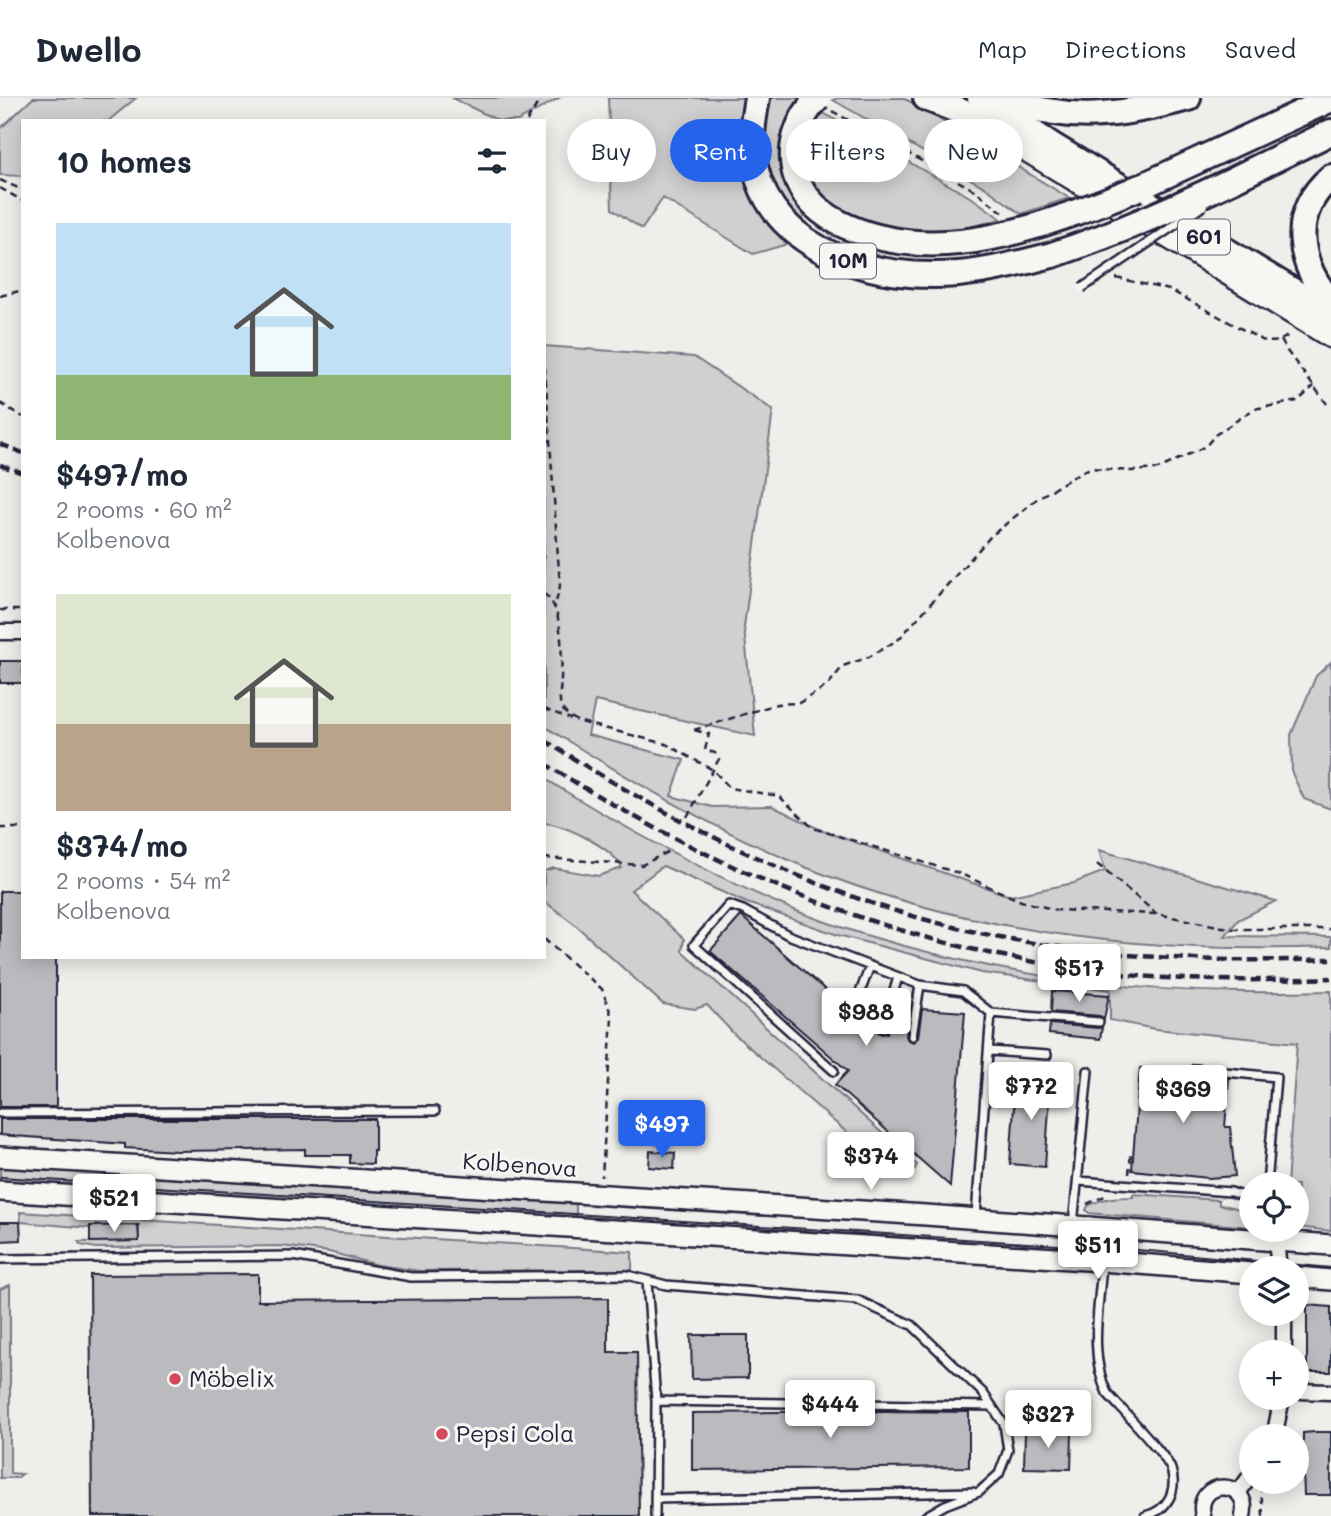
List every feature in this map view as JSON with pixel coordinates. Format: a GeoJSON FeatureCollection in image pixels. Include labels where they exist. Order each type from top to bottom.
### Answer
{"type":"FeatureCollection","features":[{"type":"Feature","properties":{"kind":"highway","name":"10M"},"geometry":{"type":"LineString","coordinates":[[757,98],[752,135],[755,167],[770,202],[783,220],[798,235],[833,256],[864,267],[930,275],[990,270],[1052,255],[1105,238],[1185,204],[1331,132]]}},
{"type":"Feature","properties":{"kind":"highway","name":"10M"},"geometry":{"type":"LineString","coordinates":[[818,98],[801,120],[794,141],[795,174],[806,196],[825,214],[854,229],[890,240],[934,245],[997,236],[1079,212],[1178,171],[1331,99]]}},
{"type":"Feature","properties":{"kind":"highway"},"geometry":{"type":"LineString","coordinates":[[926,98],[973,106]]}},
{"type":"Feature","properties":{"kind":"highway"},"geometry":{"type":"LineString","coordinates":[[1001,98],[1052,113],[1095,116],[1137,111],[1188,98]]}},
{"type":"Feature","properties":{"kind":"highway","name":"601"},"geometry":{"type":"LineString","coordinates":[[973,106],[1053,146],[1331,314]]}},
{"type":"Feature","properties":{"kind":"highway"},"geometry":{"type":"LineString","coordinates":[[1331,177],[1310,201],[1302,232],[1312,276],[1331,302]]}},
{"type":"Feature","properties":{"kind":"main road","name":"601"},"geometry":{"type":"LineString","coordinates":[[940,98],[973,106],[1331,337]]}},
{"type":"Feature","properties":{"kind":"main road","name":"Kolbenova"},"geometry":{"type":"LineString","coordinates":[[0,1157],[1073,1226],[1239,1233]]}},
{"type":"Feature","properties":{"kind":"main road"},"geometry":{"type":"LineString","coordinates":[[0,1191],[1239,1272]]}},
{"type":"Feature","properties":{"kind":"main road","name":"Kolbenova"},"geometry":{"type":"LineString","coordinates":[[1309,1241],[1331,1245]]}},
{"type":"Feature","properties":{"kind":"main road"},"geometry":{"type":"LineString","coordinates":[[1309,1278],[1331,1280]]}},
{"type":"Feature","properties":{"kind":"street"},"geometry":{"type":"LineString","coordinates":[[0,632],[21,632]]}},
{"type":"Feature","properties":{"kind":"street"},"geometry":{"type":"LineString","coordinates":[[1309,1391],[1331,1392]]}},
{"type":"Feature","properties":{"kind":"street"},"geometry":{"type":"LineString","coordinates":[[1203,1516],[1203,1499],[1213,1490],[1226,1487],[1238,1493],[1244,1505],[1243,1516]]}},
{"type":"Feature","properties":{"kind":"lane"},"geometry":{"type":"LineString","coordinates":[[1082,288],[1261,166]]}},
{"type":"Feature","properties":{"kind":"lane"},"geometry":{"type":"LineString","coordinates":[[834,1071],[694,945],[729,905],[743,909],[788,935],[898,977],[920,985],[963,991],[991,1013],[1099,1022]]}},
{"type":"Feature","properties":{"kind":"lane"},"geometry":{"type":"LineString","coordinates":[[856,1003],[870,966]]}},
{"type":"Feature","properties":{"kind":"lane"},"geometry":{"type":"LineString","coordinates":[[883,1028],[898,977]]}},
{"type":"Feature","properties":{"kind":"lane"},"geometry":{"type":"LineString","coordinates":[[912,1037],[920,985]]}},
{"type":"Feature","properties":{"kind":"lane"},"geometry":{"type":"LineString","coordinates":[[975,1219],[991,1013]]}},
{"type":"Feature","properties":{"kind":"lane"},"geometry":{"type":"LineString","coordinates":[[990,1051],[1048,1055]]}},
{"type":"Feature","properties":{"kind":"lane"},"geometry":{"type":"LineString","coordinates":[[1195,1069],[1276,1077],[1268,1172]]}},
{"type":"Feature","properties":{"kind":"lane"},"geometry":{"type":"LineString","coordinates":[[1073,1226],[1088,1071]]}},
{"type":"Feature","properties":{"kind":"lane"},"geometry":{"type":"LineString","coordinates":[[0,1113],[435,1111]]}},
{"type":"Feature","properties":{"kind":"lane"},"geometry":{"type":"LineString","coordinates":[[1078,1181],[1231,1192],[1239,1195]]}},
{"type":"Feature","properties":{"kind":"lane"},"geometry":{"type":"LineString","coordinates":[[0,1259],[293,1255],[411,1277],[627,1275],[666,1285],[857,1300],[912,1325],[983,1393],[1004,1424],[1008,1450],[999,1474],[979,1492],[945,1505],[926,1516]]}},
{"type":"Feature","properties":{"kind":"lane"},"geometry":{"type":"LineString","coordinates":[[1102,1261],[1096,1360],[1100,1379],[1107,1393],[1170,1468],[1173,1486],[1171,1495],[1163,1508],[1145,1516]]}},
{"type":"Feature","properties":{"kind":"lane"},"geometry":{"type":"LineString","coordinates":[[647,1281],[656,1401],[655,1516]]}},
{"type":"Feature","properties":{"kind":"lane"},"geometry":{"type":"LineString","coordinates":[[656,1401],[992,1406]]}},
{"type":"Feature","properties":{"kind":"lane"},"geometry":{"type":"LineString","coordinates":[[655,1499],[979,1492]]}},
{"type":"Feature","properties":{"kind":"path"},"geometry":{"type":"LineString","coordinates":[[528,119],[541,98]]}},
{"type":"Feature","properties":{"kind":"path"},"geometry":{"type":"LineString","coordinates":[[0,180],[21,189]]}},
{"type":"Feature","properties":{"kind":"path"},"geometry":{"type":"LineString","coordinates":[[0,188],[21,200]]}},
{"type":"Feature","properties":{"kind":"path"},"geometry":{"type":"LineString","coordinates":[[0,295],[21,290]]}},
{"type":"Feature","properties":{"kind":"path"},"geometry":{"type":"LineString","coordinates":[[1281,340],[1328,404]]}},
{"type":"Feature","properties":{"kind":"path"},"geometry":{"type":"LineString","coordinates":[[546,384],[560,586],[555,606],[560,627],[559,698],[562,709],[578,721]]}},
{"type":"Feature","properties":{"kind":"path"},"geometry":{"type":"LineString","coordinates":[[687,817],[719,759],[715,753],[705,750],[709,734],[697,733],[694,730],[777,704],[799,704],[828,685],[844,666],[869,657],[899,639],[991,536],[1038,498],[1073,477],[1090,468],[1131,471],[1158,469],[1206,446],[1215,435],[1254,410],[1297,401],[1314,386]]}},
{"type":"Feature","properties":{"kind":"path"},"geometry":{"type":"LineString","coordinates":[[0,402],[21,416]]}},
{"type":"Feature","properties":{"kind":"path"},"geometry":{"type":"LineString","coordinates":[[546,596],[555,606]]}},
{"type":"Feature","properties":{"kind":"path"},"geometry":{"type":"LineString","coordinates":[[0,610],[21,610]]}},
{"type":"Feature","properties":{"kind":"path"},"geometry":{"type":"LineString","coordinates":[[546,710],[666,744],[713,770],[730,788],[779,796],[813,828],[961,874],[1021,901],[1056,910],[1157,914],[1233,929],[1331,929]]}},
{"type":"Feature","properties":{"kind":"path"},"geometry":{"type":"LineString","coordinates":[[0,828],[21,828]]}},
{"type":"Feature","properties":{"kind":"path"},"geometry":{"type":"LineString","coordinates":[[546,858],[642,865],[671,850]]}},
{"type":"Feature","properties":{"kind":"path"},"geometry":{"type":"LineString","coordinates":[[1097,864],[1157,914]]}},
{"type":"Feature","properties":{"kind":"path"},"geometry":{"type":"LineString","coordinates":[[546,941],[602,989],[612,1017],[600,1195]]}},
{"type":"Feature","properties":{"kind":"path"},"geometry":{"type":"LineString","coordinates":[[1262,1494],[1263,1516]]}},
{"type":"Feature","properties":{"kind":"shaded area"},"geometry":{"type":"Polygon","coordinates":[[[33,98],[136,98],[110,119],[21,119],[21,176],[0,175],[0,129],[33,98]]]}},
{"type":"Feature","properties":{"kind":"shaded area"},"geometry":{"type":"Polygon","coordinates":[[[452,98],[559,98],[522,119],[495,119],[452,98]]]}},
{"type":"Feature","properties":{"kind":"shaded area"},"geometry":{"type":"Polygon","coordinates":[[[608,98],[797,98],[834,119],[786,119],[786,182],[910,182],[910,163],[924,171],[924,182],[944,182],[1001,219],[944,232],[910,232],[882,227],[854,217],[818,194],[788,244],[753,254],[663,198],[642,229],[612,209],[611,182],[656,182],[656,119],[609,119],[608,98]]]}},
{"type":"Feature","properties":{"kind":"shaded area"},"geometry":{"type":"Polygon","coordinates":[[[902,98],[939,119],[924,119],[924,152],[910,144],[910,119],[866,119],[833,100],[902,98]]]}},
{"type":"Feature","properties":{"kind":"shaded area"},"geometry":{"type":"Polygon","coordinates":[[[1023,170],[1069,198],[1021,214],[976,182],[1023,182],[1023,170]]]}},
{"type":"Feature","properties":{"kind":"shaded area"},"geometry":{"type":"Polygon","coordinates":[[[546,346],[694,357],[773,410],[744,627],[755,736],[595,701],[588,735],[684,760],[671,796],[712,807],[772,806],[823,831],[1010,896],[1074,883],[1105,871],[1099,850],[1276,901],[1238,920],[1225,936],[1331,937],[1331,947],[1197,947],[1130,943],[998,924],[933,909],[868,890],[805,867],[704,820],[546,727],[546,346]]]}},
{"type":"Feature","properties":{"kind":"shaded area"},"geometry":{"type":"Polygon","coordinates":[[[1331,662],[1331,809],[1304,799],[1292,773],[1291,735],[1316,676],[1331,662]]]}},
{"type":"Feature","properties":{"kind":"shaded area"},"geometry":{"type":"Polygon","coordinates":[[[546,779],[633,831],[724,879],[818,919],[896,944],[1017,971],[1120,986],[1223,992],[1331,991],[1331,1231],[1309,1228],[1309,1172],[1288,1172],[1297,1043],[1155,1029],[1110,1020],[1110,990],[982,973],[838,935],[747,903],[663,866],[631,890],[684,939],[682,951],[917,1165],[911,1175],[891,1171],[734,1034],[707,1005],[695,1009],[663,1004],[573,923],[546,903],[546,870],[554,868],[598,876],[622,868],[617,860],[599,846],[564,828],[546,823],[546,779]]]}},
{"type":"Feature","properties":{"kind":"shaded area"},"geometry":{"type":"Polygon","coordinates":[[[0,1166],[576,1201],[576,1219],[0,1182],[0,1166]]]}},
{"type":"Feature","properties":{"kind":"shaded area"},"geometry":{"type":"Polygon","coordinates":[[[1133,1194],[1219,1200],[1219,1205],[1239,1209],[1239,1226],[1089,1213],[1086,1210],[1088,1206],[1099,1201],[1133,1197],[1133,1194]]]}},
{"type":"Feature","properties":{"kind":"shaded area"},"geometry":{"type":"Polygon","coordinates":[[[20,1212],[632,1252],[632,1270],[420,1271],[378,1265],[329,1252],[281,1246],[96,1248],[80,1245],[79,1242],[139,1241],[139,1225],[90,1228],[21,1222],[20,1212]]]}},
{"type":"Feature","properties":{"kind":"shaded area"},"geometry":{"type":"Polygon","coordinates":[[[10,1285],[10,1473],[22,1474],[17,1478],[0,1478],[0,1289],[10,1285]]]}},
{"type":"Feature","properties":{"kind":"building"},"geometry":{"type":"Polygon","coordinates":[[[0,661],[21,661],[21,683],[0,683],[0,661]]]}},
{"type":"Feature","properties":{"kind":"building"},"geometry":{"type":"Polygon","coordinates":[[[0,891],[21,891],[21,959],[56,959],[56,1107],[0,1107],[0,891]]]}},
{"type":"Feature","properties":{"kind":"building"},"geometry":{"type":"Polygon","coordinates":[[[741,916],[871,1030],[878,1023],[878,1032],[887,1033],[896,1007],[910,1008],[906,1036],[914,1042],[918,1037],[922,1009],[965,1012],[950,1186],[835,1085],[848,1071],[710,951],[741,916]]]}},
{"type":"Feature","properties":{"kind":"building"},"geometry":{"type":"Polygon","coordinates":[[[1052,991],[1109,995],[1104,1019],[1100,1016],[1051,1012],[1052,991]]]}},
{"type":"Feature","properties":{"kind":"building"},"geometry":{"type":"Polygon","coordinates":[[[1050,1024],[1102,1027],[1100,1039],[1049,1034],[1050,1024]]]}},
{"type":"Feature","properties":{"kind":"building"},"geometry":{"type":"Polygon","coordinates":[[[1140,1068],[1190,1072],[1194,1075],[1229,1079],[1225,1127],[1230,1127],[1235,1176],[1209,1178],[1132,1170],[1140,1068]]]}},
{"type":"Feature","properties":{"kind":"building"},"geometry":{"type":"Polygon","coordinates":[[[1016,1078],[1051,1080],[1045,1167],[1010,1164],[1016,1078]]]}},
{"type":"Feature","properties":{"kind":"building"},"geometry":{"type":"Polygon","coordinates":[[[0,1119],[375,1119],[375,1151],[373,1164],[350,1163],[350,1155],[305,1155],[305,1149],[178,1151],[125,1148],[125,1144],[0,1135],[0,1119]]]}},
{"type":"Feature","properties":{"kind":"building"},"geometry":{"type":"Polygon","coordinates":[[[650,1151],[675,1153],[674,1169],[649,1167],[650,1151]]]}},
{"type":"Feature","properties":{"kind":"building"},"geometry":{"type":"Polygon","coordinates":[[[0,1222],[20,1222],[21,1240],[0,1241],[0,1222]]]}},
{"type":"Feature","properties":{"kind":"building"},"geometry":{"type":"Polygon","coordinates":[[[138,1225],[139,1241],[90,1242],[90,1226],[138,1225]]]}},
{"type":"Feature","properties":{"kind":"building"},"geometry":{"type":"Polygon","coordinates":[[[258,1274],[258,1301],[608,1298],[608,1352],[637,1352],[639,1516],[92,1516],[90,1275],[258,1274]]]}},
{"type":"Feature","properties":{"kind":"building"},"geometry":{"type":"Polygon","coordinates":[[[1309,1305],[1331,1307],[1331,1372],[1309,1372],[1309,1305]]]}},
{"type":"Feature","properties":{"kind":"building"},"geometry":{"type":"Polygon","coordinates":[[[691,1335],[748,1335],[748,1378],[692,1379],[691,1335]]]}},
{"type":"Feature","properties":{"kind":"building"},"geometry":{"type":"Polygon","coordinates":[[[969,1412],[969,1467],[692,1470],[692,1413],[969,1412]]]}},
{"type":"Feature","properties":{"kind":"building"},"geometry":{"type":"Polygon","coordinates":[[[1025,1431],[1072,1433],[1071,1469],[1024,1468],[1025,1431]]]}},
{"type":"Feature","properties":{"kind":"building"},"geometry":{"type":"Polygon","coordinates":[[[1309,1432],[1331,1432],[1331,1495],[1304,1495],[1309,1494],[1309,1432]]]}},
{"type":"Feature","properties":{"kind":"tram line"},"geometry":{"type":"LineString","coordinates":[[0,1177],[1150,1251],[1331,1268]]}},
{"type":"Feature","properties":{"kind":"railway"},"geometry":{"type":"LineString","coordinates":[[0,444],[21,452]]}},
{"type":"Feature","properties":{"kind":"railway"},"geometry":{"type":"LineString","coordinates":[[0,465],[21,472]]}},
{"type":"Feature","properties":{"kind":"railway"},"geometry":{"type":"LineString","coordinates":[[546,741],[655,806],[732,846],[810,881],[909,915],[968,930],[1088,951],[1209,960],[1331,959]]}},
{"type":"Feature","properties":{"kind":"railway"},"geometry":{"type":"LineString","coordinates":[[546,764],[611,804],[749,874],[820,903],[966,948],[1042,963],[1146,977],[1226,980],[1331,978]]}},
{"type":"Feature","properties":{"kind":"place","name":"Möbelix"},"geometry":{"type":"Point","coordinates":[175,1379]}},
{"type":"Feature","properties":{"kind":"place","name":"Pepsi Cola"},"geometry":{"type":"Point","coordinates":[442,1434]}}]}
